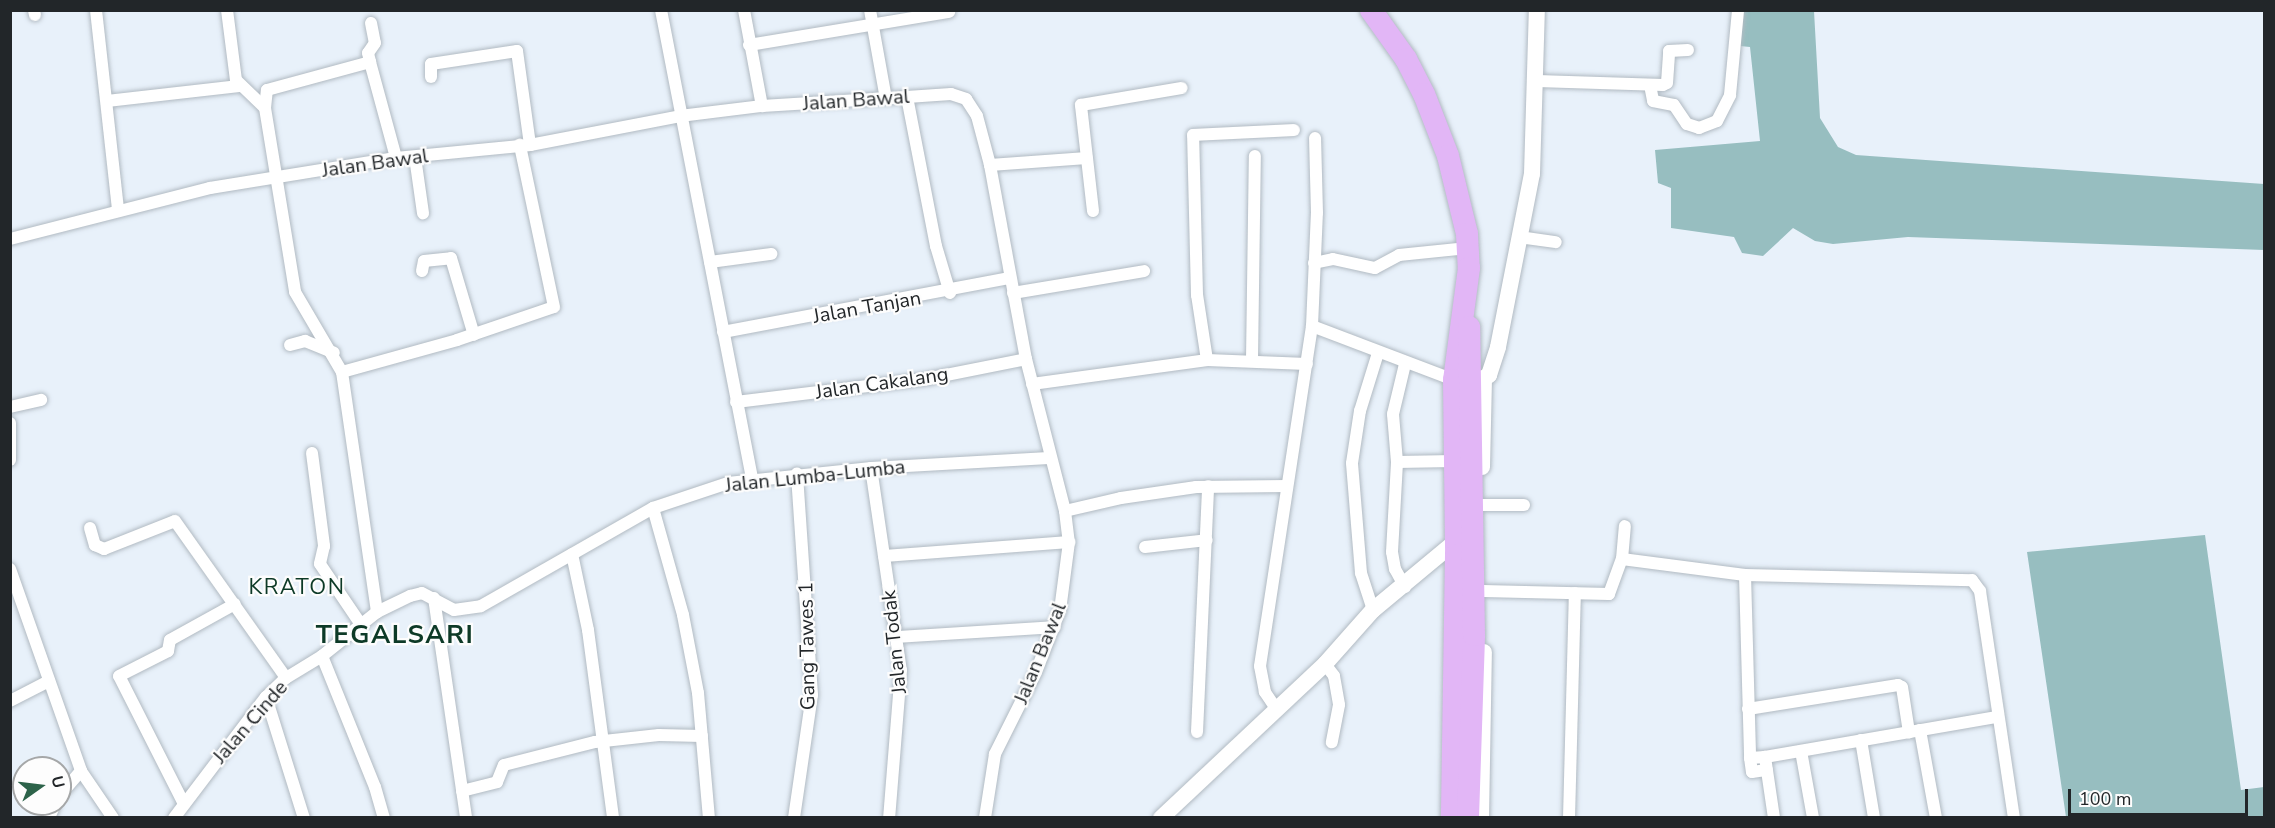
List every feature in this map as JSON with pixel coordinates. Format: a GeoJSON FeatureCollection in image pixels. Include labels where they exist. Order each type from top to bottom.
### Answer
{"type":"FeatureCollection","features":[{"type":"Feature","properties":{"kind":"highway"},"geometry":{"type":"LineString","coordinates":[[1379,13],[1424,94],[1448,156],[1468,248],[1465,300],[1470,381],[1474,634],[1468,818]]}},
{"type":"Feature","properties":{"kind":"highway"},"geometry":{"type":"LineString","coordinates":[[1452,818],[1454,461],[1470,381]]}},
{"type":"Feature","properties":{"kind":"street"},"geometry":{"type":"LineString","coordinates":[[96,10],[117,203]]}},
{"type":"Feature","properties":{"kind":"street"},"geometry":{"type":"LineString","coordinates":[[227,10],[239,86],[265,108]]}},
{"type":"Feature","properties":{"kind":"street"},"geometry":{"type":"LineString","coordinates":[[661,10],[675,93],[752,478]]}},
{"type":"Feature","properties":{"kind":"street"},"geometry":{"type":"LineString","coordinates":[[744,10],[762,106]]}},
{"type":"Feature","properties":{"kind":"street"},"geometry":{"type":"LineString","coordinates":[[870,10],[885,94]]}},
{"type":"Feature","properties":{"kind":"street"},"geometry":{"type":"LineString","coordinates":[[1481,818],[1483,591],[1480,505],[1470,381],[1498,347],[1532,174],[1537,81],[1537,10]]}},
{"type":"Feature","properties":{"kind":"street"},"geometry":{"type":"LineString","coordinates":[[1650,85],[1653,101],[1674,105],[1687,124],[1699,128],[1717,121],[1732,84],[1738,10]]}},
{"type":"Feature","properties":{"kind":"street"},"geometry":{"type":"LineString","coordinates":[[749,45],[831,28],[873,25],[949,12]]}},
{"type":"Feature","properties":{"kind":"street"},"geometry":{"type":"LineString","coordinates":[[371,23],[375,44],[368,53],[393,149]]}},
{"type":"Feature","properties":{"kind":"street"},"geometry":{"type":"LineString","coordinates":[[1537,81],[1666,84],[1669,51],[1688,50]]}},
{"type":"Feature","properties":{"kind":"street"},"geometry":{"type":"LineString","coordinates":[[342,372],[474,335],[554,308],[525,145],[527,126],[517,51],[431,64],[431,77]]}},
{"type":"Feature","properties":{"kind":"street"},"geometry":{"type":"LineString","coordinates":[[370,62],[267,90],[265,108],[281,176],[295,292],[342,372],[377,612]]}},
{"type":"Feature","properties":{"kind":"street"},"geometry":{"type":"LineString","coordinates":[[107,101],[239,86]]}},
{"type":"Feature","properties":{"kind":"street"},"geometry":{"type":"LineString","coordinates":[[1094,211],[1081,105],[1182,88]]}},
{"type":"Feature","properties":{"kind":"street","name":"Jalan Bawal"},"geometry":{"type":"LineString","coordinates":[[10,239],[117,203],[281,176],[393,149],[415,156],[525,145],[680,111],[885,94],[907,97],[951,94],[966,99],[977,116],[990,165],[1026,359],[1049,458],[1065,511],[1069,542],[1065,587],[1055,627],[995,754],[985,818]]}},
{"type":"Feature","properties":{"kind":"street"},"geometry":{"type":"LineString","coordinates":[[907,97],[936,246],[950,293]]}},
{"type":"Feature","properties":{"kind":"street"},"geometry":{"type":"LineString","coordinates":[[1207,360],[1197,295],[1193,135],[1294,130]]}},
{"type":"Feature","properties":{"kind":"street"},"geometry":{"type":"LineString","coordinates":[[1276,710],[1265,693],[1260,666],[1312,326],[1315,138]]}},
{"type":"Feature","properties":{"kind":"street"},"geometry":{"type":"LineString","coordinates":[[415,156],[423,213]]}},
{"type":"Feature","properties":{"kind":"street"},"geometry":{"type":"LineString","coordinates":[[1252,360],[1255,156]]}},
{"type":"Feature","properties":{"kind":"street"},"geometry":{"type":"LineString","coordinates":[[990,165],[1087,158]]}},
{"type":"Feature","properties":{"kind":"street"},"geometry":{"type":"LineString","coordinates":[[1520,237],[1556,242]]}},
{"type":"Feature","properties":{"kind":"street"},"geometry":{"type":"LineString","coordinates":[[1314,263],[1333,259],[1375,268],[1399,255],[1468,248]]}},
{"type":"Feature","properties":{"kind":"street"},"geometry":{"type":"LineString","coordinates":[[710,262],[771,254]]}},
{"type":"Feature","properties":{"kind":"street"},"geometry":{"type":"LineString","coordinates":[[422,271],[424,261],[451,258],[474,335]]}},
{"type":"Feature","properties":{"kind":"street"},"geometry":{"type":"LineString","coordinates":[[1013,293],[1144,271]]}},
{"type":"Feature","properties":{"kind":"street","name":"Jalan Tanjan"},"geometry":{"type":"LineString","coordinates":[[723,332],[950,293],[1010,278]]}},
{"type":"Feature","properties":{"kind":"street"},"geometry":{"type":"LineString","coordinates":[[1312,326],[1405,364],[1470,381]]}},
{"type":"Feature","properties":{"kind":"street"},"geometry":{"type":"LineString","coordinates":[[290,345],[305,341],[330,352]]}},
{"type":"Feature","properties":{"kind":"street"},"geometry":{"type":"LineString","coordinates":[[1373,610],[1361,573],[1352,463],[1360,411],[1378,353]]}},
{"type":"Feature","properties":{"kind":"street","name":"Jalan Cakalang"},"geometry":{"type":"LineString","coordinates":[[736,402],[926,379],[1026,359]]}},
{"type":"Feature","properties":{"kind":"street"},"geometry":{"type":"LineString","coordinates":[[1032,384],[1207,360],[1307,364]]}},
{"type":"Feature","properties":{"kind":"street"},"geometry":{"type":"LineString","coordinates":[[1405,364],[1393,414],[1397,462],[1392,552],[1395,569],[1405,587]]}},
{"type":"Feature","properties":{"kind":"street"},"geometry":{"type":"LineString","coordinates":[[10,407],[41,400]]}},
{"type":"Feature","properties":{"kind":"street"},"geometry":{"type":"LineString","coordinates":[[10,423],[10,460]]}},
{"type":"Feature","properties":{"kind":"street"},"geometry":{"type":"LineString","coordinates":[[312,453],[324,546],[320,564],[362,626]]}},
{"type":"Feature","properties":{"kind":"street","name":"Jalan Lumba-Lumba"},"geometry":{"type":"LineString","coordinates":[[434,598],[454,610],[481,606],[653,507],[702,490],[752,478],[871,468],[1049,458]]}},
{"type":"Feature","properties":{"kind":"street"},"geometry":{"type":"LineString","coordinates":[[1397,462],[1454,461]]}},
{"type":"Feature","properties":{"kind":"street","name":"Jalan Todak"},"geometry":{"type":"LineString","coordinates":[[871,468],[897,637],[901,692],[889,818]]}},
{"type":"Feature","properties":{"kind":"street","name":"Gang Tawes 1"},"geometry":{"type":"LineString","coordinates":[[794,818],[812,695],[797,474]]}},
{"type":"Feature","properties":{"kind":"street"},"geometry":{"type":"LineString","coordinates":[[1065,511],[1121,498],[1208,486],[1287,486]]}},
{"type":"Feature","properties":{"kind":"street"},"geometry":{"type":"LineString","coordinates":[[1197,732],[1208,486]]}},
{"type":"Feature","properties":{"kind":"street"},"geometry":{"type":"LineString","coordinates":[[1480,505],[1524,505]]}},
{"type":"Feature","properties":{"kind":"street"},"geometry":{"type":"LineString","coordinates":[[653,507],[682,615],[702,736],[709,818]]}},
{"type":"Feature","properties":{"kind":"street"},"geometry":{"type":"LineString","coordinates":[[90,528],[95,545],[104,549],[175,521],[286,678]]}},
{"type":"Feature","properties":{"kind":"street"},"geometry":{"type":"LineString","coordinates":[[1483,591],[1575,593],[1613,591],[1622,559],[1625,526]]}},
{"type":"Feature","properties":{"kind":"street"},"geometry":{"type":"LineString","coordinates":[[1145,547],[1207,540]]}},
{"type":"Feature","properties":{"kind":"street"},"geometry":{"type":"LineString","coordinates":[[884,556],[1069,542]]}},
{"type":"Feature","properties":{"kind":"street"},"geometry":{"type":"LineString","coordinates":[[1161,818],[1325,664],[1373,610],[1405,587],[1452,544]]}},
{"type":"Feature","properties":{"kind":"street"},"geometry":{"type":"LineString","coordinates":[[1443,818],[1452,544]]}},
{"type":"Feature","properties":{"kind":"street"},"geometry":{"type":"LineString","coordinates":[[572,554],[584,599],[613,818]]}},
{"type":"Feature","properties":{"kind":"street"},"geometry":{"type":"LineString","coordinates":[[1622,559],[1745,575],[1977,583],[1996,717],[2014,818]]}},
{"type":"Feature","properties":{"kind":"street"},"geometry":{"type":"LineString","coordinates":[[11,572],[81,771],[113,818]]}},
{"type":"Feature","properties":{"kind":"street"},"geometry":{"type":"LineString","coordinates":[[1745,575],[1750,758],[1752,772],[1767,770]]}},
{"type":"Feature","properties":{"kind":"street","name":"Jalan Cinde"},"geometry":{"type":"LineString","coordinates":[[174,818],[183,802],[266,697],[286,678],[322,656],[377,612],[422,593],[434,598]]}},
{"type":"Feature","properties":{"kind":"street"},"geometry":{"type":"LineString","coordinates":[[1569,818],[1575,593]]}},
{"type":"Feature","properties":{"kind":"street"},"geometry":{"type":"LineString","coordinates":[[434,598],[466,818]]}},
{"type":"Feature","properties":{"kind":"street"},"geometry":{"type":"LineString","coordinates":[[183,802],[119,676],[168,651],[170,640],[235,604]]}},
{"type":"Feature","properties":{"kind":"street"},"geometry":{"type":"LineString","coordinates":[[897,637],[1055,627]]}},
{"type":"Feature","properties":{"kind":"street"},"geometry":{"type":"LineString","coordinates":[[322,656],[375,787],[384,818]]}},
{"type":"Feature","properties":{"kind":"street"},"geometry":{"type":"LineString","coordinates":[[1325,664],[1334,676],[1339,705],[1332,742]]}},
{"type":"Feature","properties":{"kind":"street"},"geometry":{"type":"LineString","coordinates":[[10,701],[49,681]]}},
{"type":"Feature","properties":{"kind":"street"},"geometry":{"type":"LineString","coordinates":[[1748,709],[1900,685],[1936,818]]}},
{"type":"Feature","properties":{"kind":"street"},"geometry":{"type":"LineString","coordinates":[[266,697],[303,818]]}},
{"type":"Feature","properties":{"kind":"street"},"geometry":{"type":"LineString","coordinates":[[1750,758],[1996,717]]}},
{"type":"Feature","properties":{"kind":"street"},"geometry":{"type":"LineString","coordinates":[[462,791],[498,782],[504,765],[603,742],[659,735],[702,736]]}},
{"type":"Feature","properties":{"kind":"street"},"geometry":{"type":"LineString","coordinates":[[1861,740],[1874,818]]}},
{"type":"Feature","properties":{"kind":"street"},"geometry":{"type":"LineString","coordinates":[[1801,751],[1813,818]]}},
{"type":"Feature","properties":{"kind":"street"},"geometry":{"type":"LineString","coordinates":[[1765,757],[1774,818]]}},
{"type":"Feature","properties":{"kind":"street"},"geometry":{"type":"LineString","coordinates":[[72,781],[81,771]]}},
{"type":"Feature","properties":{"kind":"shaded area"},"geometry":{"type":"Polygon","coordinates":[[[1744,11],[1814,11],[1820,118],[1838,147],[1856,155],[2264,184],[2264,250],[1908,237],[1833,244],[1815,241],[1793,228],[1763,256],[1742,253],[1734,237],[1671,228],[1671,188],[1658,183],[1655,150],[1760,141],[1750,47],[1740,46],[1744,11]]]}},
{"type":"Feature","properties":{"kind":"shaded area"},"geometry":{"type":"Polygon","coordinates":[[[2205,535],[2241,790],[2264,787],[2264,817],[2066,817],[2027,552],[2205,535]]]}},
{"type":"Feature","properties":{"kind":"district","name":"KRATON"},"geometry":{"type":"Point","coordinates":[297,588]}},
{"type":"Feature","properties":{"kind":"district","name":"TEGALSARI"},"geometry":{"type":"Point","coordinates":[395,635]}}]}
